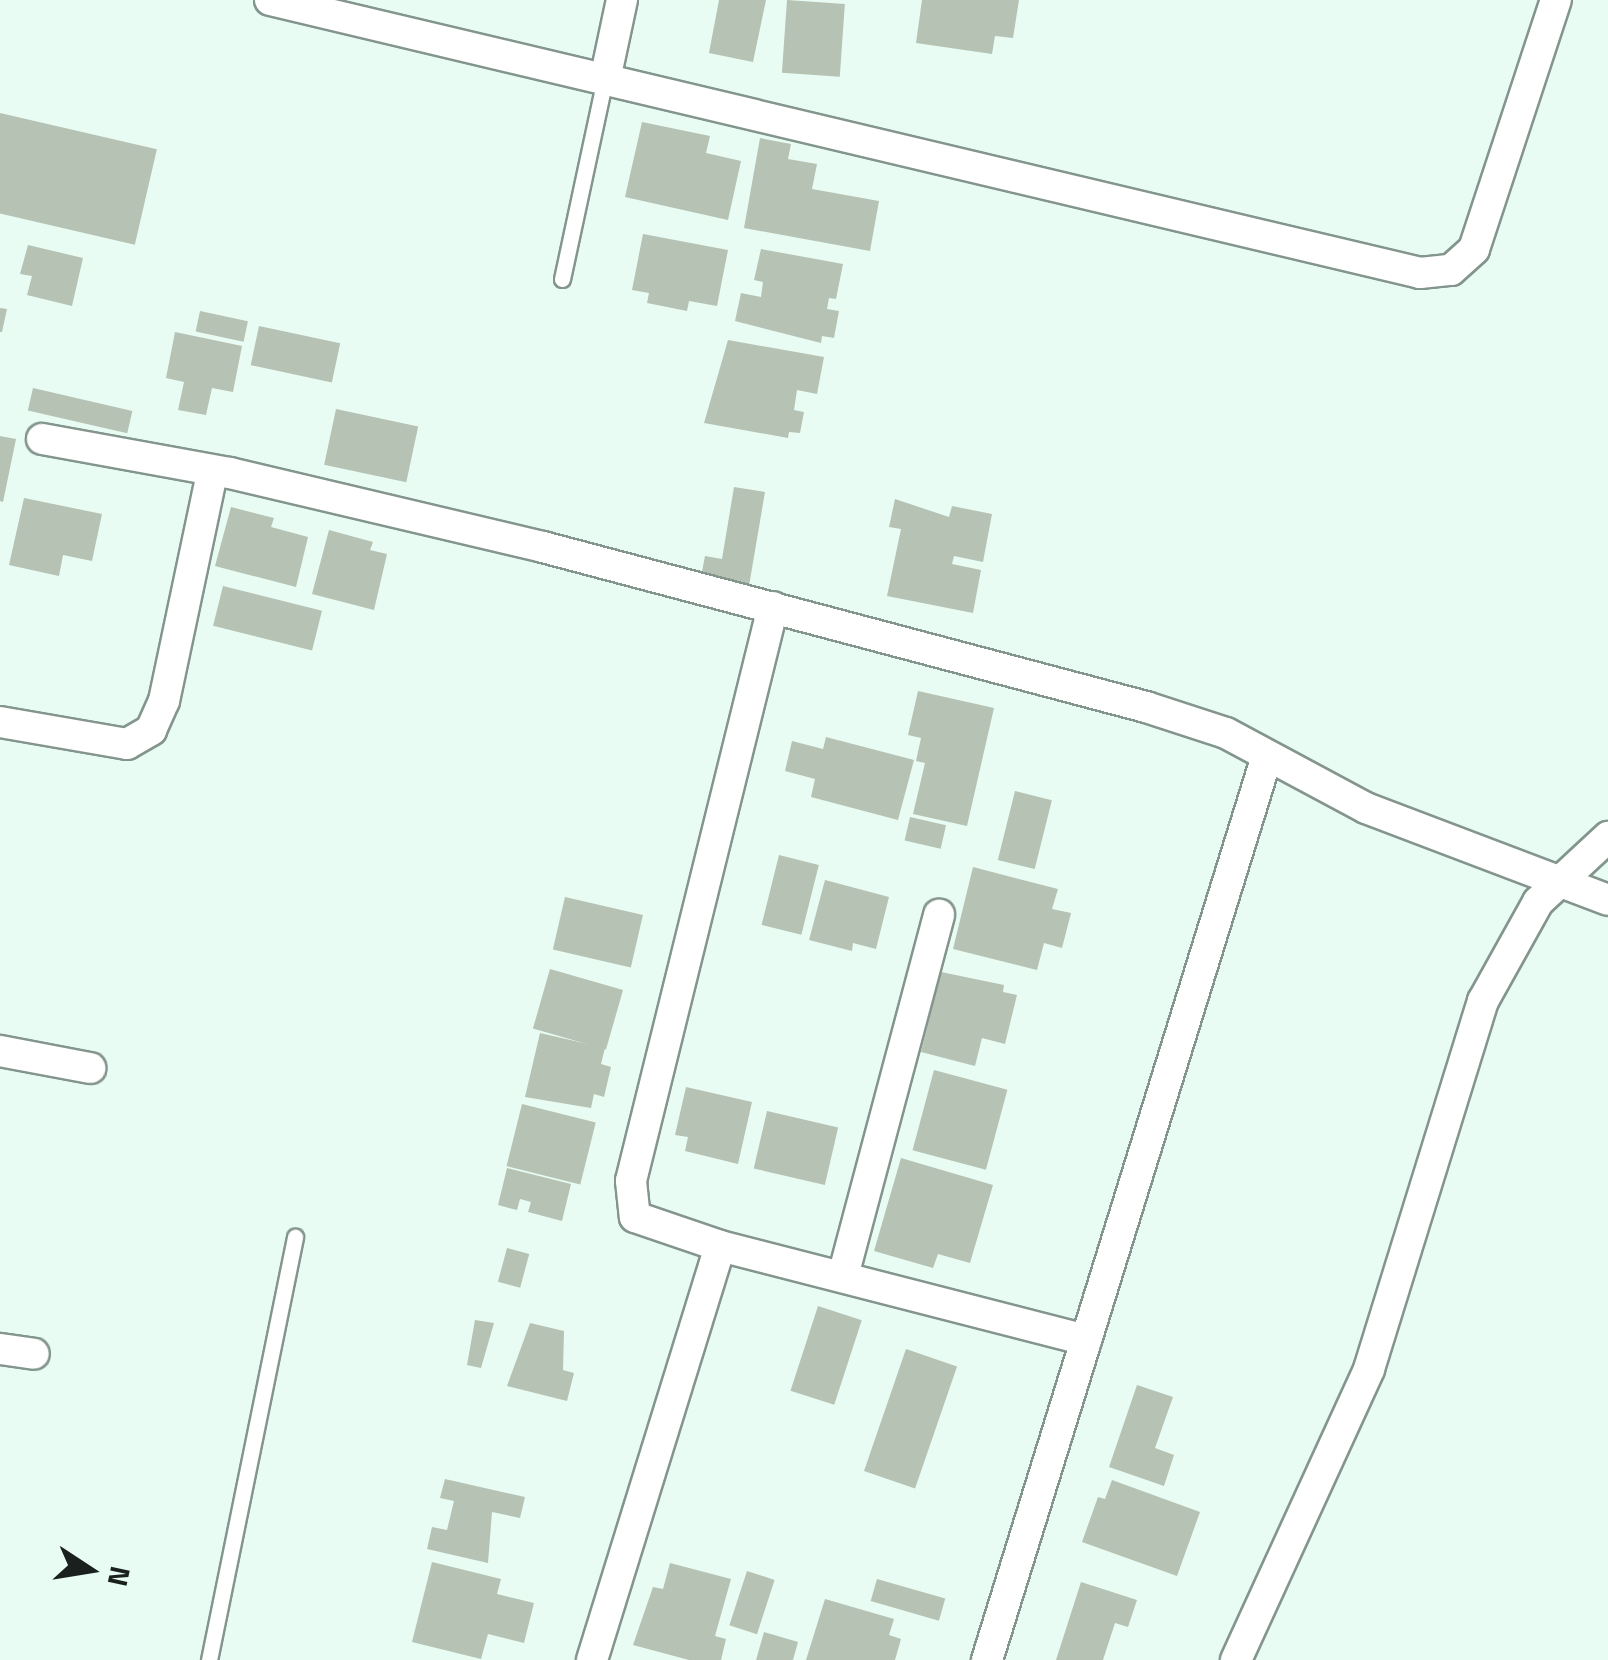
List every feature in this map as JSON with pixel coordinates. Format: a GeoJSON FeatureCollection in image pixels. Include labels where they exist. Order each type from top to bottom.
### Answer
{"type":"FeatureCollection","features":[{"type":"Feature","properties":{"kind":"street"},"geometry":{"type":"LineString","coordinates":[[270,0],[606,75],[1420,273],[1451,270],[1474,249],[1556,0]]}},
{"type":"Feature","properties":{"kind":"street"},"geometry":{"type":"LineString","coordinates":[[606,75],[622,0]]}},
{"type":"Feature","properties":{"kind":"street"},"geometry":{"type":"LineString","coordinates":[[42,439],[543,547],[1146,706],[1226,733],[1341,797],[1608,900]]}},
{"type":"Feature","properties":{"kind":"street"},"geometry":{"type":"LineString","coordinates":[[0,722],[128,744],[151,730],[164,701],[212,474]]}},
{"type":"Feature","properties":{"kind":"street"},"geometry":{"type":"LineString","coordinates":[[774,607],[629,1200],[635,1217],[655,1228],[720,1246],[1086,1340]]}},
{"type":"Feature","properties":{"kind":"street"},"geometry":{"type":"LineString","coordinates":[[987,1660],[1266,756]]}},
{"type":"Feature","properties":{"kind":"street"},"geometry":{"type":"LineString","coordinates":[[1236,1660],[1369,1369],[1483,1001],[1517,932],[1555,880],[1608,837]]}},
{"type":"Feature","properties":{"kind":"street"},"geometry":{"type":"LineString","coordinates":[[843,1276],[939,915]]}},
{"type":"Feature","properties":{"kind":"street"},"geometry":{"type":"LineString","coordinates":[[0,1050],[90,1068]]}},
{"type":"Feature","properties":{"kind":"street"},"geometry":{"type":"LineString","coordinates":[[592,1660],[720,1246]]}},
{"type":"Feature","properties":{"kind":"street"},"geometry":{"type":"LineString","coordinates":[[0,1349],[34,1354]]}},
{"type":"Feature","properties":{"kind":"lane"},"geometry":{"type":"LineString","coordinates":[[562,280],[606,75]]}},
{"type":"Feature","properties":{"kind":"lane"},"geometry":{"type":"LineString","coordinates":[[210,1660],[295,1237]]}},
{"type":"Feature","properties":{"kind":"building"},"geometry":{"type":"Polygon","coordinates":[[[719,0],[766,0],[753,62],[709,53],[719,0]]]}},
{"type":"Feature","properties":{"kind":"building"},"geometry":{"type":"Polygon","coordinates":[[[787,0],[845,4],[840,77],[782,73],[787,0]]]}},
{"type":"Feature","properties":{"kind":"building"},"geometry":{"type":"Polygon","coordinates":[[[922,0],[1019,0],[1013,38],[995,36],[992,54],[916,43],[922,0]]]}},
{"type":"Feature","properties":{"kind":"building"},"geometry":{"type":"Polygon","coordinates":[[[0,113],[157,149],[135,245],[0,214],[0,113]]]}},
{"type":"Feature","properties":{"kind":"building"},"geometry":{"type":"Polygon","coordinates":[[[642,122],[710,136],[706,153],[741,161],[728,220],[625,197],[642,122]]]}},
{"type":"Feature","properties":{"kind":"building"},"geometry":{"type":"Polygon","coordinates":[[[760,138],[791,144],[788,159],[817,164],[812,189],[879,201],[870,251],[744,228],[760,138]]]}},
{"type":"Feature","properties":{"kind":"building"},"geometry":{"type":"Polygon","coordinates":[[[643,234],[728,250],[717,306],[689,301],[687,311],[647,303],[649,293],[632,290],[643,234]]]}},
{"type":"Feature","properties":{"kind":"building"},"geometry":{"type":"Polygon","coordinates":[[[28,245],[83,258],[72,306],[27,295],[32,276],[20,274],[28,245]]]}},
{"type":"Feature","properties":{"kind":"building"},"geometry":{"type":"Polygon","coordinates":[[[761,249],[843,264],[836,299],[829,298],[827,309],[839,311],[834,338],[822,336],[821,343],[735,321],[741,293],[761,297],[763,282],[754,280],[761,249]]]}},
{"type":"Feature","properties":{"kind":"building"},"geometry":{"type":"Polygon","coordinates":[[[0,308],[7,309],[2,332],[0,332],[0,308]]]}},
{"type":"Feature","properties":{"kind":"building"},"geometry":{"type":"Polygon","coordinates":[[[200,311],[248,321],[244,342],[196,332],[200,311]]]}},
{"type":"Feature","properties":{"kind":"building"},"geometry":{"type":"Polygon","coordinates":[[[259,326],[340,343],[332,382],[251,365],[259,326]]]}},
{"type":"Feature","properties":{"kind":"building"},"geometry":{"type":"Polygon","coordinates":[[[175,332],[242,346],[233,392],[212,388],[206,415],[178,410],[184,382],[166,378],[175,332]]]}},
{"type":"Feature","properties":{"kind":"building"},"geometry":{"type":"Polygon","coordinates":[[[728,340],[824,357],[817,394],[797,390],[794,410],[804,412],[800,433],[789,432],[788,438],[704,423],[728,340]]]}},
{"type":"Feature","properties":{"kind":"building"},"geometry":{"type":"Polygon","coordinates":[[[33,388],[132,411],[127,433],[28,410],[33,388]]]}},
{"type":"Feature","properties":{"kind":"building"},"geometry":{"type":"Polygon","coordinates":[[[336,409],[418,426],[406,482],[324,465],[336,409]]]}},
{"type":"Feature","properties":{"kind":"building"},"geometry":{"type":"Polygon","coordinates":[[[0,436],[16,439],[3,502],[0,501],[0,436]]]}},
{"type":"Feature","properties":{"kind":"building"},"geometry":{"type":"Polygon","coordinates":[[[734,487],[765,492],[749,586],[701,577],[705,556],[722,559],[734,487]]]}},
{"type":"Feature","properties":{"kind":"building"},"geometry":{"type":"Polygon","coordinates":[[[24,498],[102,514],[92,561],[63,555],[59,576],[9,565],[24,498]]]}},
{"type":"Feature","properties":{"kind":"building"},"geometry":{"type":"Polygon","coordinates":[[[895,499],[949,517],[952,506],[992,514],[983,562],[954,556],[952,564],[981,570],[973,613],[887,596],[901,529],[889,527],[895,499]]]}},
{"type":"Feature","properties":{"kind":"building"},"geometry":{"type":"Polygon","coordinates":[[[231,507],[274,518],[271,527],[308,537],[296,587],[215,566],[231,507]]]}},
{"type":"Feature","properties":{"kind":"building"},"geometry":{"type":"Polygon","coordinates":[[[329,530],[373,542],[370,550],[387,554],[374,610],[312,594],[329,530]]]}},
{"type":"Feature","properties":{"kind":"building"},"geometry":{"type":"Polygon","coordinates":[[[223,586],[322,611],[312,650],[213,626],[223,586]]]}},
{"type":"Feature","properties":{"kind":"building"},"geometry":{"type":"Polygon","coordinates":[[[918,691],[994,708],[967,826],[913,814],[925,763],[916,761],[921,738],[908,735],[918,691]]]}},
{"type":"Feature","properties":{"kind":"building"},"geometry":{"type":"Polygon","coordinates":[[[826,737],[914,760],[898,820],[811,797],[815,779],[785,771],[792,741],[823,749],[826,737]]]}},
{"type":"Feature","properties":{"kind":"building"},"geometry":{"type":"Polygon","coordinates":[[[1015,791],[1052,800],[1035,869],[998,860],[1015,791]]]}},
{"type":"Feature","properties":{"kind":"building"},"geometry":{"type":"Polygon","coordinates":[[[910,817],[946,825],[941,849],[905,840],[910,817]]]}},
{"type":"Feature","properties":{"kind":"building"},"geometry":{"type":"Polygon","coordinates":[[[779,855],[819,865],[801,935],[762,925],[779,855]]]}},
{"type":"Feature","properties":{"kind":"building"},"geometry":{"type":"Polygon","coordinates":[[[973,867],[1058,889],[1052,909],[1071,913],[1062,948],[1044,943],[1037,970],[953,949],[973,867]]]}},
{"type":"Feature","properties":{"kind":"building"},"geometry":{"type":"Polygon","coordinates":[[[825,880],[889,897],[876,949],[853,943],[852,951],[809,940],[825,880]]]}},
{"type":"Feature","properties":{"kind":"building"},"geometry":{"type":"Polygon","coordinates":[[[565,897],[643,915],[631,968],[553,950],[565,897]]]}},
{"type":"Feature","properties":{"kind":"building"},"geometry":{"type":"Polygon","coordinates":[[[550,969],[623,990],[606,1050],[533,1029],[550,969]]]}},
{"type":"Feature","properties":{"kind":"building"},"geometry":{"type":"Polygon","coordinates":[[[941,972],[1004,985],[1003,992],[1017,995],[1005,1044],[982,1038],[975,1066],[921,1052],[941,972]]]}},
{"type":"Feature","properties":{"kind":"building"},"geometry":{"type":"Polygon","coordinates":[[[540,1033],[605,1048],[601,1064],[611,1067],[604,1097],[594,1094],[591,1108],[525,1097],[540,1033]]]}},
{"type":"Feature","properties":{"kind":"building"},"geometry":{"type":"Polygon","coordinates":[[[934,1070],[1007,1090],[986,1170],[913,1150],[934,1070]]]}},
{"type":"Feature","properties":{"kind":"building"},"geometry":{"type":"Polygon","coordinates":[[[686,1087],[752,1102],[738,1164],[685,1151],[688,1137],[675,1135],[686,1087]]]}},
{"type":"Feature","properties":{"kind":"building"},"geometry":{"type":"Polygon","coordinates":[[[522,1104],[596,1122],[580,1184],[507,1166],[522,1104]]]}},
{"type":"Feature","properties":{"kind":"building"},"geometry":{"type":"Polygon","coordinates":[[[767,1111],[838,1127],[825,1185],[754,1168],[767,1111]]]}},
{"type":"Feature","properties":{"kind":"building"},"geometry":{"type":"Polygon","coordinates":[[[901,1158],[993,1185],[970,1263],[938,1254],[933,1268],[874,1251],[901,1158]]]}},
{"type":"Feature","properties":{"kind":"building"},"geometry":{"type":"Polygon","coordinates":[[[507,1168],[571,1184],[562,1221],[528,1212],[531,1202],[520,1199],[517,1210],[498,1205],[507,1168]]]}},
{"type":"Feature","properties":{"kind":"building"},"geometry":{"type":"Polygon","coordinates":[[[507,1248],[529,1254],[520,1288],[498,1282],[507,1248]]]}},
{"type":"Feature","properties":{"kind":"building"},"geometry":{"type":"Polygon","coordinates":[[[818,1306],[862,1320],[834,1405],[790,1391],[818,1306]]]}},
{"type":"Feature","properties":{"kind":"building"},"geometry":{"type":"Polygon","coordinates":[[[475,1320],[494,1323],[481,1368],[467,1365],[475,1320]]]}},
{"type":"Feature","properties":{"kind":"building"},"geometry":{"type":"Polygon","coordinates":[[[530,1323],[564,1331],[563,1370],[574,1373],[567,1401],[507,1386],[530,1323]]]}},
{"type":"Feature","properties":{"kind":"building"},"geometry":{"type":"Polygon","coordinates":[[[906,1349],[957,1367],[915,1489],[864,1471],[906,1349]]]}},
{"type":"Feature","properties":{"kind":"building"},"geometry":{"type":"Polygon","coordinates":[[[1137,1385],[1173,1397],[1155,1448],[1174,1455],[1164,1486],[1109,1467],[1137,1385]]]}},
{"type":"Feature","properties":{"kind":"building"},"geometry":{"type":"Polygon","coordinates":[[[445,1479],[525,1497],[520,1518],[492,1512],[488,1563],[427,1549],[432,1527],[447,1530],[454,1501],[440,1498],[445,1479]]]}},
{"type":"Feature","properties":{"kind":"building"},"geometry":{"type":"Polygon","coordinates":[[[1112,1480],[1200,1512],[1177,1576],[1082,1542],[1098,1497],[1105,1499],[1112,1480]]]}},
{"type":"Feature","properties":{"kind":"building"},"geometry":{"type":"Polygon","coordinates":[[[432,1562],[501,1579],[497,1594],[534,1603],[524,1643],[488,1634],[481,1659],[412,1642],[432,1562]]]}},
{"type":"Feature","properties":{"kind":"building"},"geometry":{"type":"Polygon","coordinates":[[[670,1563],[731,1579],[715,1636],[726,1639],[721,1660],[689,1660],[633,1645],[653,1587],[663,1589],[670,1563]]]}},
{"type":"Feature","properties":{"kind":"building"},"geometry":{"type":"Polygon","coordinates":[[[747,1571],[775,1580],[757,1634],[729,1625],[747,1571]]]}},
{"type":"Feature","properties":{"kind":"building"},"geometry":{"type":"Polygon","coordinates":[[[877,1579],[945,1599],[939,1621],[871,1601],[877,1579]]]}},
{"type":"Feature","properties":{"kind":"building"},"geometry":{"type":"Polygon","coordinates":[[[1081,1582],[1137,1600],[1128,1627],[1115,1623],[1103,1660],[1056,1660],[1081,1582]]]}},
{"type":"Feature","properties":{"kind":"building"},"geometry":{"type":"Polygon","coordinates":[[[825,1599],[894,1619],[889,1635],[901,1639],[895,1660],[806,1660],[825,1599]]]}},
{"type":"Feature","properties":{"kind":"building"},"geometry":{"type":"Polygon","coordinates":[[[764,1632],[798,1642],[793,1660],[756,1660],[764,1632]]]}}]}
